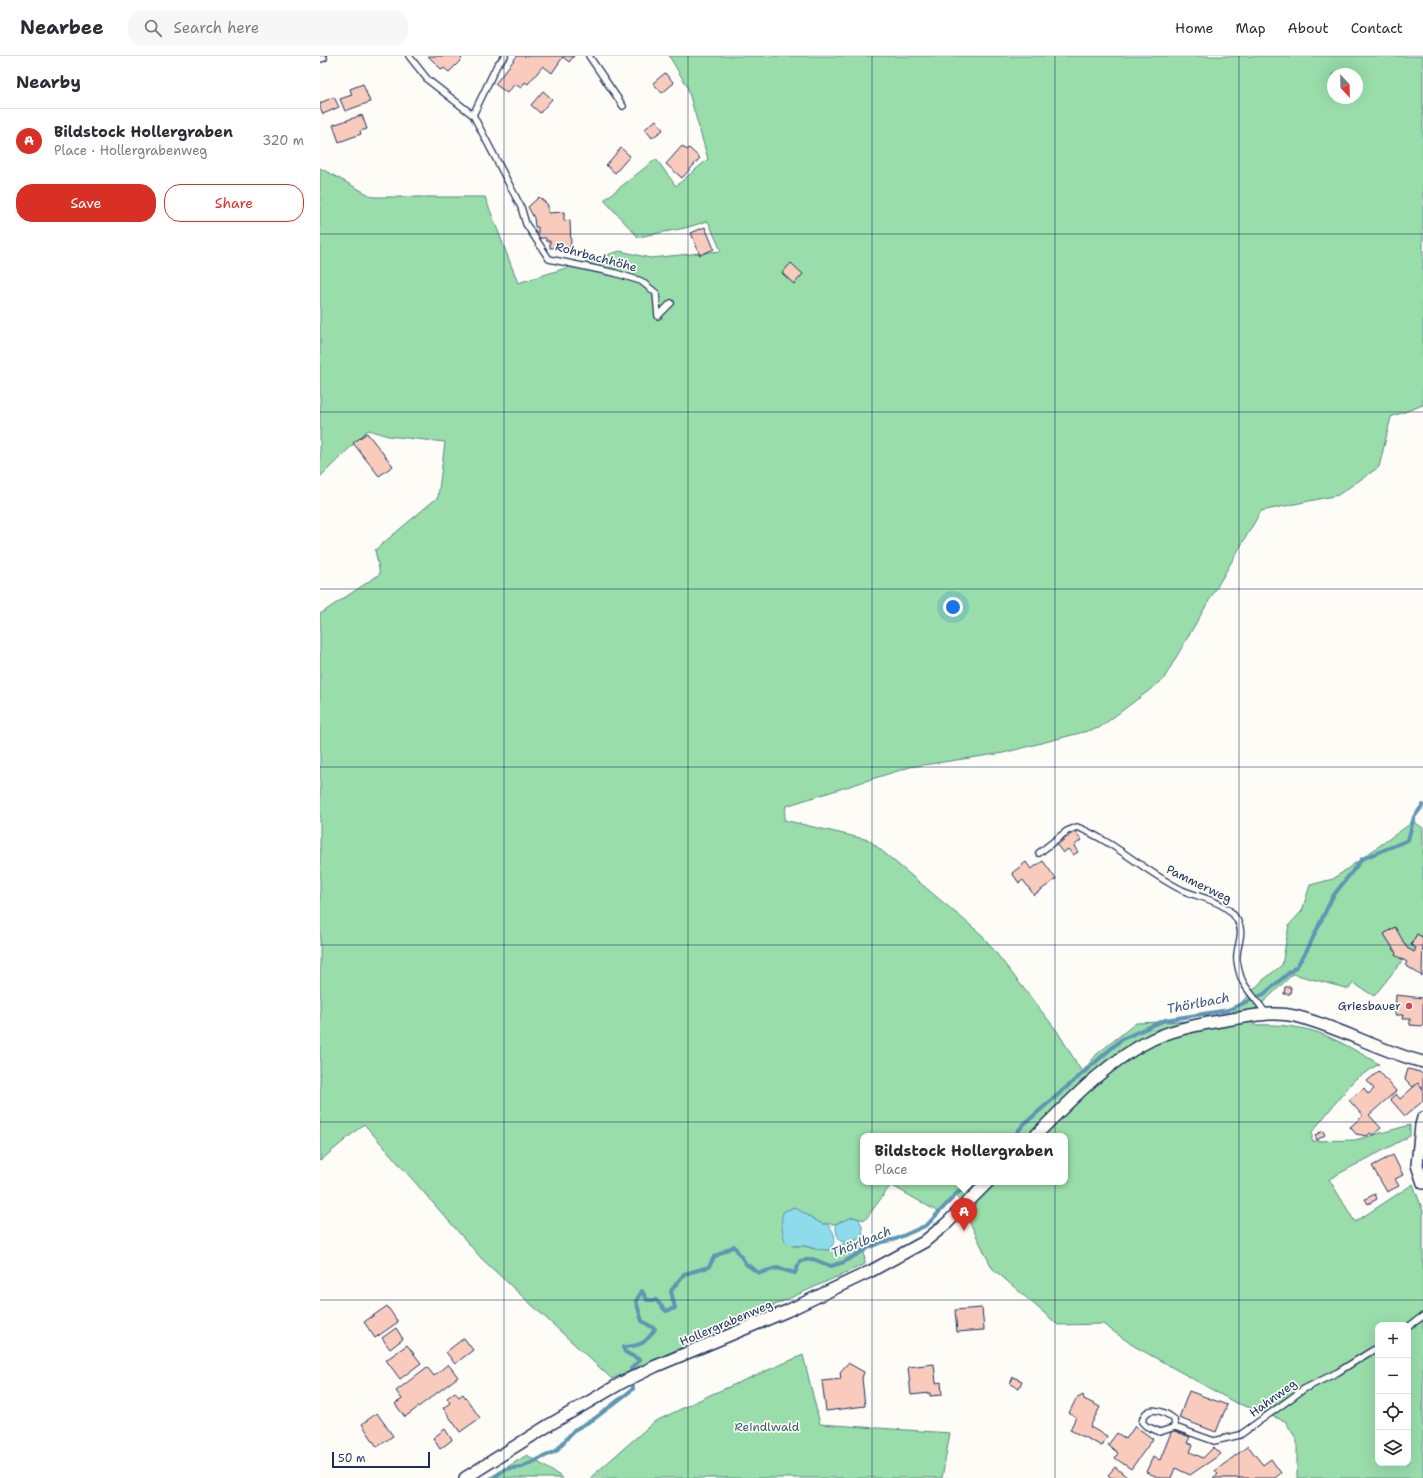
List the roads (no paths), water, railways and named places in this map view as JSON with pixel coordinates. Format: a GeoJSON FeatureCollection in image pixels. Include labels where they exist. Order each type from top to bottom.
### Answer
{"type":"FeatureCollection","features":[{"type":"Feature","properties":{"kind":"street"},"geometry":{"type":"LineString","coordinates":[[1038,1133],[1083,1087],[1126,1054],[1149,1042],[1183,1029],[1226,1020],[1266,1014],[1294,1016],[1324,1024],[1404,1057],[1423,1062]]}},
{"type":"Feature","properties":{"kind":"street"},"geometry":{"type":"LineString","coordinates":[[1423,1118],[1421,1125],[1418,1165],[1423,1182]]}},
{"type":"Feature","properties":{"kind":"street","name":"Hollergrabenweg"},"geometry":{"type":"LineString","coordinates":[[466,1478],[549,1425],[623,1382],[656,1366],[787,1311],[871,1271],[924,1242],[947,1223],[985,1185]]}},
{"type":"Feature","properties":{"kind":"lane","name":"Rohrbachhöhe"},"geometry":{"type":"LineString","coordinates":[[409,56],[428,80],[474,115],[521,207],[526,224],[549,259],[615,273],[641,281],[656,293],[658,316],[671,303]]}},
{"type":"Feature","properties":{"kind":"lane"},"geometry":{"type":"LineString","coordinates":[[474,115],[497,65],[505,56]]}},
{"type":"Feature","properties":{"kind":"lane"},"geometry":{"type":"LineString","coordinates":[[589,56],[623,106]]}},
{"type":"Feature","properties":{"kind":"lane","name":"Pammerweg"},"geometry":{"type":"LineString","coordinates":[[1039,853],[1067,831],[1077,828],[1119,849],[1155,874],[1182,890],[1229,909],[1237,919],[1241,928],[1237,960],[1242,981],[1260,1002],[1266,1014]]}},
{"type":"Feature","properties":{"kind":"lane"},"geometry":{"type":"LineString","coordinates":[[1411,1325],[1423,1316]]}},
{"type":"Feature","properties":{"kind":"lane","name":"Hahnweg"},"geometry":{"type":"LineString","coordinates":[[1175,1427],[1174,1419],[1166,1412],[1159,1410],[1149,1411],[1144,1416],[1142,1422],[1146,1426],[1160,1432],[1175,1427],[1214,1441],[1240,1435],[1304,1389],[1338,1372],[1375,1349]]}},
{"type":"Feature","properties":{"kind":"water"},"geometry":{"type":"Polygon","coordinates":[[[794,1207],[822,1224],[827,1224],[830,1227],[835,1237],[831,1247],[828,1250],[792,1245],[785,1242],[782,1224],[783,1212],[794,1207]]]}},
{"type":"Feature","properties":{"kind":"water"},"geometry":{"type":"Polygon","coordinates":[[[853,1217],[859,1219],[862,1226],[863,1236],[847,1242],[840,1241],[835,1224],[853,1217]]]}},
{"type":"Feature","properties":{"kind":"waterway","name":"Thörlbach"},"geometry":{"type":"LineString","coordinates":[[1016,1133],[1023,1125],[1122,1039],[1165,1020],[1228,1010],[1264,994],[1297,966],[1308,948],[1333,896],[1362,859],[1408,840],[1414,817],[1423,805]]}},
{"type":"Feature","properties":{"kind":"waterway","name":"Thörlbach"},"geometry":{"type":"LineString","coordinates":[[494,1478],[505,1469],[522,1467],[556,1451],[574,1430],[594,1419],[633,1389],[631,1369],[640,1360],[625,1352],[623,1347],[634,1346],[642,1343],[655,1329],[642,1321],[636,1301],[642,1291],[647,1300],[656,1300],[666,1311],[675,1308],[671,1291],[684,1274],[709,1267],[714,1257],[734,1246],[746,1264],[759,1273],[777,1268],[795,1273],[800,1261],[813,1259],[831,1266],[844,1262],[868,1248],[882,1242],[896,1239],[927,1225],[957,1193],[969,1185]]}},
{"type":"Feature","properties":{"kind":"place","name":"Griesbauer"},"geometry":{"type":"Point","coordinates":[1409,1006]}},
{"type":"Feature","properties":{"kind":"place","name":"Bildstock Hollergraben"},"geometry":{"type":"Point","coordinates":[964,1231]}},
{"type":"Feature","properties":{"kind":"park label","name":"Reindlwald"},"geometry":{"type":"Point","coordinates":[767,1427]}}]}
